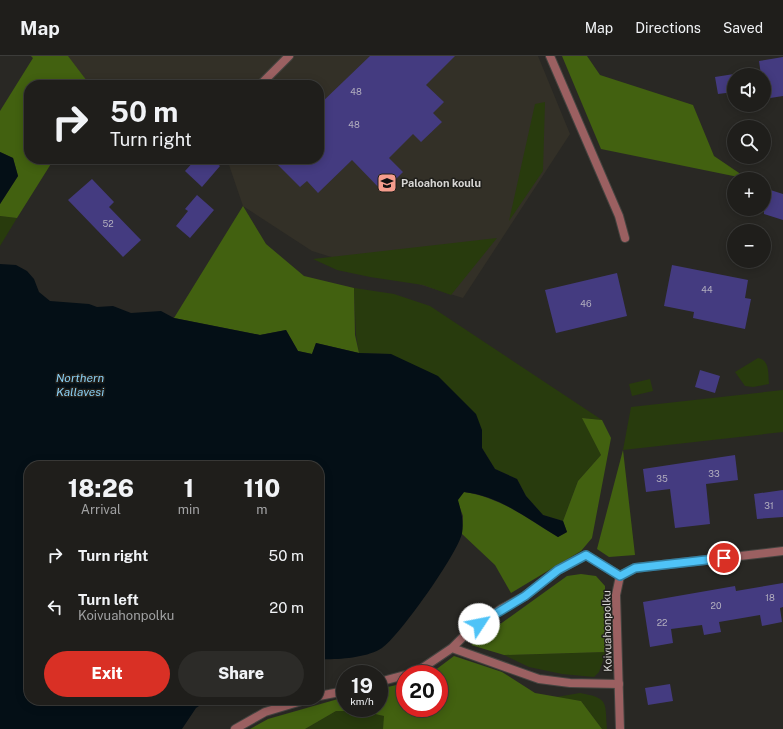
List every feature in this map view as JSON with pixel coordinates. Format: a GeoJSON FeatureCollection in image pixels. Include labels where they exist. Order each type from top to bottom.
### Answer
{"type":"FeatureCollection","features":[{"type":"Feature","properties":{"kind":"street"},"geometry":{"type":"LineString","coordinates":[[265,80],[289,56]]}},
{"type":"Feature","properties":{"kind":"street"},"geometry":{"type":"LineString","coordinates":[[550,56],[619,216],[625,238]]}},
{"type":"Feature","properties":{"kind":"street","name":"Koivuahonpolku"},"geometry":{"type":"LineString","coordinates":[[620,729],[616,595],[620,576],[635,568],[783,551]]}},
{"type":"Feature","properties":{"kind":"street"},"geometry":{"type":"LineString","coordinates":[[427,665],[452,648],[469,631],[501,609],[525,596],[558,570],[586,555],[620,576]]}},
{"type":"Feature","properties":{"kind":"street"},"geometry":{"type":"LineString","coordinates":[[452,648],[539,679],[570,683],[619,684]]}},
{"type":"Feature","properties":{"kind":"street"},"geometry":{"type":"LineString","coordinates":[[324,695],[336,693]]}},
{"type":"Feature","properties":{"kind":"street"},"geometry":{"type":"LineString","coordinates":[[235,729],[264,712],[288,705]]}},
{"type":"Feature","properties":{"kind":"shaded area","name":"Paloahon koulu"},"geometry":{"type":"Polygon","coordinates":[[[31,56],[538,56],[570,134],[463,298],[312,251],[243,206],[229,164],[324,164],[324,80],[51,80],[31,56]]]}},
{"type":"Feature","properties":{"kind":"green space"},"geometry":{"type":"Polygon","coordinates":[[[31,56],[68,56],[86,80],[24,80],[24,164],[51,164],[17,218],[0,216],[0,204],[18,176],[13,158],[0,152],[0,111],[33,58],[31,56]]]}},
{"type":"Feature","properties":{"kind":"green space"},"geometry":{"type":"Polygon","coordinates":[[[562,56],[587,56],[600,75],[693,105],[714,156],[738,172],[727,172],[727,175],[601,149],[562,56]]]}},
{"type":"Feature","properties":{"kind":"green space"},"geometry":{"type":"Polygon","coordinates":[[[545,102],[543,171],[509,221],[535,104],[545,102]]]}},
{"type":"Feature","properties":{"kind":"green space"},"geometry":{"type":"Polygon","coordinates":[[[243,206],[266,244],[304,276],[354,288],[355,335],[359,353],[316,343],[312,354],[298,351],[286,330],[260,335],[174,318],[243,206]]]}},
{"type":"Feature","properties":{"kind":"green space"},"geometry":{"type":"Polygon","coordinates":[[[0,216],[17,218],[0,246],[0,216]]]}},
{"type":"Feature","properties":{"kind":"green space"},"geometry":{"type":"Polygon","coordinates":[[[497,238],[451,295],[423,285],[370,277],[337,270],[313,259],[497,238]]]}},
{"type":"Feature","properties":{"kind":"green space"},"geometry":{"type":"Polygon","coordinates":[[[354,288],[394,294],[430,306],[602,420],[583,418],[601,455],[578,481],[563,521],[543,515],[526,496],[517,479],[495,469],[482,448],[482,430],[391,354],[359,353],[356,335],[354,288]]]}},
{"type":"Feature","properties":{"kind":"green space"},"geometry":{"type":"Polygon","coordinates":[[[758,358],[762,359],[766,364],[769,384],[753,387],[745,386],[735,372],[758,358]]]}},
{"type":"Feature","properties":{"kind":"green space"},"geometry":{"type":"Polygon","coordinates":[[[650,379],[653,391],[632,396],[629,384],[650,379]]]}},
{"type":"Feature","properties":{"kind":"green space"},"geometry":{"type":"Polygon","coordinates":[[[783,390],[783,432],[623,450],[631,407],[783,390]]]}},
{"type":"Feature","properties":{"kind":"green space"},"geometry":{"type":"Polygon","coordinates":[[[582,418],[602,420],[611,438],[592,538],[581,551],[511,593],[495,565],[462,534],[463,516],[457,500],[464,492],[477,495],[502,504],[525,516],[558,537],[567,532],[563,521],[578,481],[601,455],[582,418]]]}},
{"type":"Feature","properties":{"kind":"green space"},"geometry":{"type":"Polygon","coordinates":[[[623,450],[635,555],[609,557],[597,549],[623,450]]]}},
{"type":"Feature","properties":{"kind":"green space"},"geometry":{"type":"Polygon","coordinates":[[[581,574],[596,576],[605,586],[606,652],[504,655],[471,645],[567,576],[581,574]]]}},
{"type":"Feature","properties":{"kind":"green space"},"geometry":{"type":"Polygon","coordinates":[[[606,652],[599,672],[594,677],[562,674],[529,667],[504,655],[606,652]]]}},
{"type":"Feature","properties":{"kind":"green space"},"geometry":{"type":"Polygon","coordinates":[[[454,656],[502,672],[535,693],[581,701],[602,729],[383,729],[384,717],[388,717],[388,687],[396,685],[396,717],[448,717],[448,665],[442,665],[454,656]]]}},
{"type":"Feature","properties":{"kind":"green space"},"geometry":{"type":"Polygon","coordinates":[[[580,693],[601,699],[604,703],[607,729],[602,729],[581,701],[556,697],[580,693]]]}},
{"type":"Feature","properties":{"kind":"green space"},"geometry":{"type":"Polygon","coordinates":[[[336,700],[336,711],[305,729],[250,729],[268,719],[317,705],[324,705],[324,703],[336,700]]]}},
{"type":"Feature","properties":{"kind":"green space"},"geometry":{"type":"Polygon","coordinates":[[[336,711],[336,717],[385,717],[383,729],[305,729],[336,711]]]}},
{"type":"Feature","properties":{"kind":"water"},"geometry":{"type":"Polygon","coordinates":[[[0,152],[13,158],[18,176],[0,204],[0,152]]]}},
{"type":"Feature","properties":{"kind":"water","name":"Northern Kallavesi"},"geometry":{"type":"Polygon","coordinates":[[[0,264],[16,265],[27,271],[34,279],[39,292],[50,301],[89,304],[97,307],[113,306],[131,313],[161,311],[174,318],[260,335],[286,330],[298,351],[312,354],[316,343],[359,353],[391,354],[438,376],[476,414],[482,430],[482,448],[495,469],[517,479],[526,496],[543,515],[563,521],[567,532],[558,537],[502,503],[477,494],[464,492],[458,500],[463,524],[462,533],[458,543],[440,575],[401,628],[390,641],[376,651],[351,658],[324,659],[324,461],[24,461],[24,705],[200,705],[196,708],[182,729],[0,729],[0,264]]]}},
{"type":"Feature","properties":{"kind":"building"},"geometry":{"type":"Polygon","coordinates":[[[370,56],[455,56],[426,85],[444,102],[433,113],[442,122],[421,142],[413,134],[389,158],[403,172],[383,192],[352,160],[318,193],[307,181],[300,187],[277,164],[324,164],[324,100],[370,56]]]}},
{"type":"Feature","properties":{"kind":"building"},"geometry":{"type":"Polygon","coordinates":[[[783,57],[783,96],[771,98],[771,68],[760,68],[759,61],[783,57]]]}},
{"type":"Feature","properties":{"kind":"building"},"geometry":{"type":"Polygon","coordinates":[[[727,75],[727,93],[718,94],[715,77],[727,75]]]}},
{"type":"Feature","properties":{"kind":"building"},"geometry":{"type":"Polygon","coordinates":[[[191,164],[218,164],[220,166],[202,187],[185,171],[191,164]]]}},
{"type":"Feature","properties":{"kind":"building"},"geometry":{"type":"Polygon","coordinates":[[[92,179],[114,202],[109,207],[141,240],[123,257],[68,200],[92,179]]]}},
{"type":"Feature","properties":{"kind":"building"},"geometry":{"type":"Polygon","coordinates":[[[771,190],[783,194],[783,220],[770,216],[771,190]]]}},
{"type":"Feature","properties":{"kind":"building"},"geometry":{"type":"Polygon","coordinates":[[[197,195],[214,210],[190,238],[176,226],[188,211],[185,209],[197,195]]]}},
{"type":"Feature","properties":{"kind":"building"},"geometry":{"type":"Polygon","coordinates":[[[672,265],[748,280],[745,298],[751,299],[745,329],[693,318],[694,312],[664,306],[672,265]]]}},
{"type":"Feature","properties":{"kind":"building"},"geometry":{"type":"Polygon","coordinates":[[[617,273],[627,316],[556,333],[545,290],[617,273]]]}},
{"type":"Feature","properties":{"kind":"building"},"geometry":{"type":"Polygon","coordinates":[[[700,370],[720,376],[715,393],[695,387],[700,370]]]}},
{"type":"Feature","properties":{"kind":"building"},"geometry":{"type":"Polygon","coordinates":[[[735,455],[738,480],[706,484],[710,524],[675,528],[670,489],[646,492],[643,469],[735,455]]]}},
{"type":"Feature","properties":{"kind":"building"},"geometry":{"type":"Polygon","coordinates":[[[783,490],[783,517],[757,519],[754,494],[783,490]]]}},
{"type":"Feature","properties":{"kind":"building"},"geometry":{"type":"Polygon","coordinates":[[[783,583],[783,607],[780,608],[782,622],[762,626],[760,615],[719,622],[721,632],[704,635],[702,625],[671,629],[673,643],[650,647],[643,602],[735,586],[736,591],[783,583]]]}},
{"type":"Feature","properties":{"kind":"building"},"geometry":{"type":"Polygon","coordinates":[[[670,684],[673,701],[648,705],[645,688],[670,684]]]}},
{"type":"Feature","properties":{"kind":"place","name":"Paloahon koulu"},"geometry":{"type":"Point","coordinates":[387,183]}},
{"type":"Feature","properties":{"kind":"route"},"geometry":{"type":"LineString","coordinates":[[479,624],[501,609],[525,596],[558,570],[586,555],[620,576],[635,568],[724,558]]}}]}
